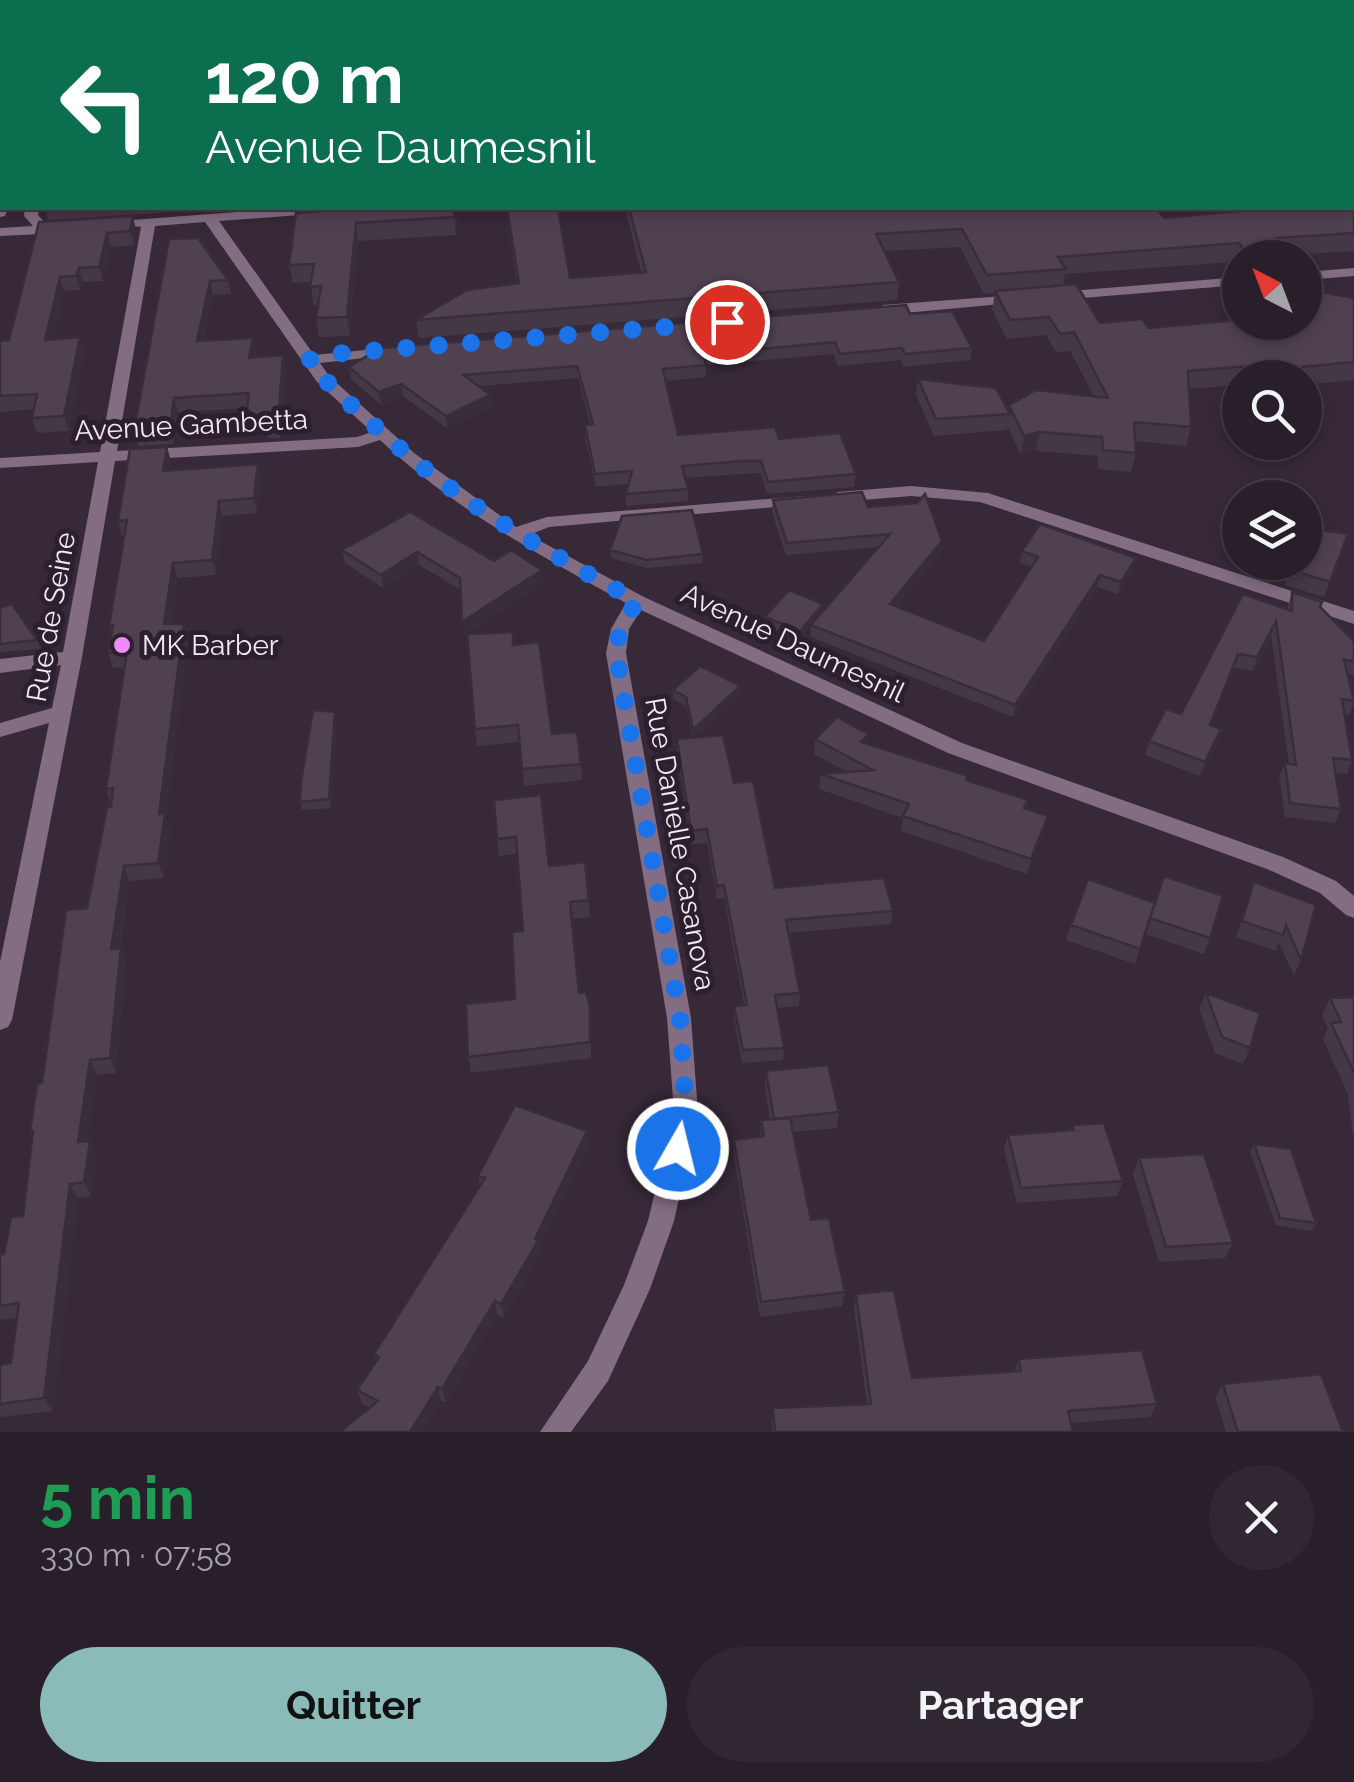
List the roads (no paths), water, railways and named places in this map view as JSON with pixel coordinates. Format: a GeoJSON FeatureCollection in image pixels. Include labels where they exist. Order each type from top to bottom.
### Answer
{"type":"FeatureCollection","features":[{"type":"Feature","properties":{"kind":"street"},"geometry":{"type":"LineString","coordinates":[[32,210],[31,216],[44,230]]}},
{"type":"Feature","properties":{"kind":"street"},"geometry":{"type":"LineString","coordinates":[[114,225],[311,210]]}},
{"type":"Feature","properties":{"kind":"street","name":"Avenue Daumesnil"},"geometry":{"type":"LineString","coordinates":[[211,217],[308,360],[348,403],[460,498],[514,534],[637,601],[955,748],[1274,862],[1328,888],[1354,910]]}},
{"type":"Feature","properties":{"kind":"street","name":"Rue de Seine"},"geometry":{"type":"LineString","coordinates":[[0,1020],[62,712],[149,222]]}},
{"type":"Feature","properties":{"kind":"street"},"geometry":{"type":"LineString","coordinates":[[0,232],[78,228]]}},
{"type":"Feature","properties":{"kind":"street"},"geometry":{"type":"LineString","coordinates":[[1322,275],[1354,272]]}},
{"type":"Feature","properties":{"kind":"street"},"geometry":{"type":"LineString","coordinates":[[865,311],[1222,282]]}},
{"type":"Feature","properties":{"kind":"street"},"geometry":{"type":"LineString","coordinates":[[308,360],[411,348]]}},
{"type":"Feature","properties":{"kind":"street","name":"Avenue Gambetta"},"geometry":{"type":"LineString","coordinates":[[0,463],[358,442],[384,434]]}},
{"type":"Feature","properties":{"kind":"street"},"geometry":{"type":"LineString","coordinates":[[514,534],[548,522],[911,491],[982,497],[1106,534],[1354,618]]}},
{"type":"Feature","properties":{"kind":"street","name":"Rue Danielle Casanova"},"geometry":{"type":"LineString","coordinates":[[554,1432],[598,1372],[636,1289],[661,1222],[686,1113],[680,1018],[616,652],[620,629],[637,601]]}},
{"type":"Feature","properties":{"kind":"street"},"geometry":{"type":"LineString","coordinates":[[0,666],[72,657]]}},
{"type":"Feature","properties":{"kind":"street"},"geometry":{"type":"LineString","coordinates":[[0,730],[62,712]]}},
{"type":"Feature","properties":{"kind":"place","name":"MK Barber"},"geometry":{"type":"Point","coordinates":[122,645]}}]}
